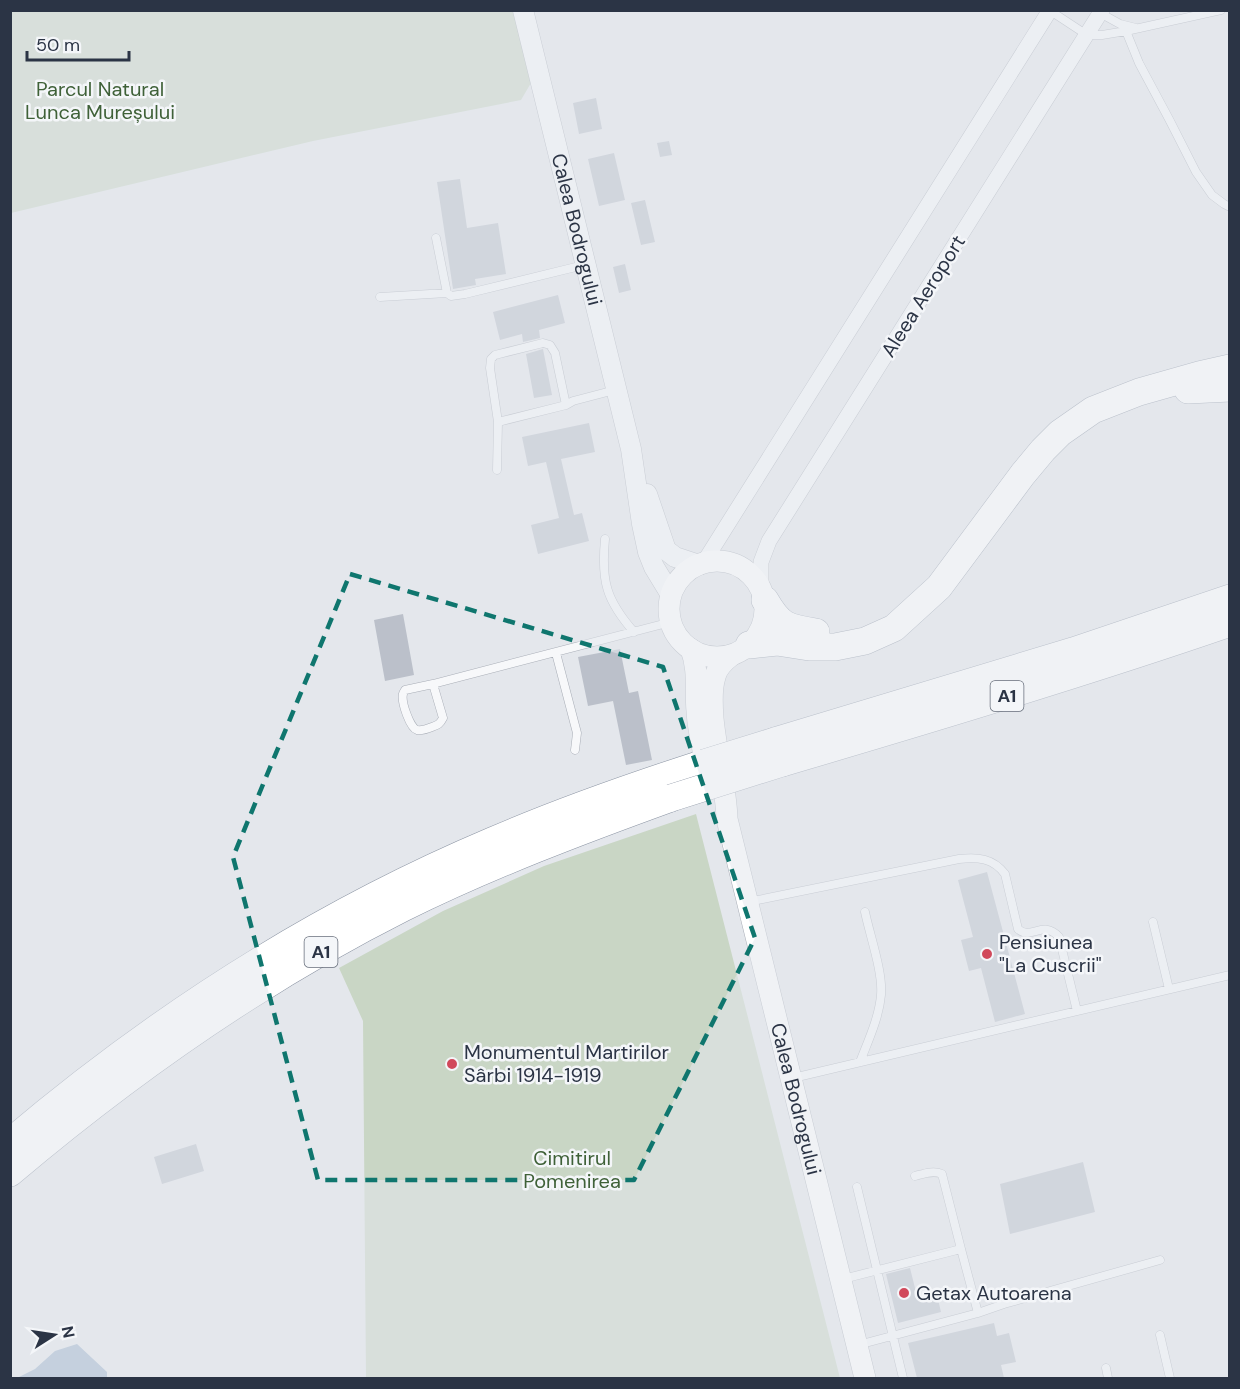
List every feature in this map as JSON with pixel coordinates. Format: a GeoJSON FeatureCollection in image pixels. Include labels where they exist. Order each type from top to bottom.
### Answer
{"type":"FeatureCollection","features":[{"type":"Feature","properties":{"kind":"highway"},"geometry":{"type":"LineString","coordinates":[[1174,382],[1218,358],[1230,355]]}},
{"type":"Feature","properties":{"kind":"highway"},"geometry":{"type":"LineString","coordinates":[[740,650],[777,642],[824,648],[865,641],[894,628],[939,587],[1023,474],[1060,433],[1093,410],[1139,392],[1230,368]]}},
{"type":"Feature","properties":{"kind":"highway"},"geometry":{"type":"LineString","coordinates":[[1139,392],[1230,388]]}},
{"type":"Feature","properties":{"kind":"highway"},"geometry":{"type":"LineString","coordinates":[[1195,610],[1230,590]]}},
{"type":"Feature","properties":{"kind":"highway"},"geometry":{"type":"LineString","coordinates":[[763,594],[773,615],[783,624],[803,630],[833,633],[874,628],[917,608]]}},
{"type":"Feature","properties":{"kind":"highway","name":"A1"},"geometry":{"type":"LineString","coordinates":[[10,1142],[122,1053],[221,985],[314,929],[396,885],[490,842],[546,818],[666,787],[778,752],[985,678],[1230,598]]}},
{"type":"Feature","properties":{"kind":"highway","name":"A1"},"geometry":{"type":"LineString","coordinates":[[778,752],[990,702],[1230,623]]}},
{"type":"Feature","properties":{"kind":"highway","name":"A1"},"geometry":{"type":"LineString","coordinates":[[10,1173],[98,1101],[183,1039],[232,1005],[324,950],[404,908],[498,864],[555,841],[666,787]]}},
{"type":"Feature","properties":{"kind":"main road","name":"Calea Bodrogului"},"geometry":{"type":"LineString","coordinates":[[701,564],[721,561],[736,565],[750,574],[763,594],[764,622],[757,637],[722,663],[715,675],[712,694],[715,737],[727,819],[865,1378]]}},
{"type":"Feature","properties":{"kind":"main road"},"geometry":{"type":"LineString","coordinates":[[671,622],[669,609],[676,583],[688,570],[701,564]]}},
{"type":"Feature","properties":{"kind":"main road","name":"Calea Bodrogului"},"geometry":{"type":"LineString","coordinates":[[671,622],[677,636],[691,650],[696,667],[697,710],[701,743],[716,799],[727,819]]}},
{"type":"Feature","properties":{"kind":"main road"},"geometry":{"type":"LineString","coordinates":[[691,650],[708,657],[724,657],[740,650]]}},
{"type":"Feature","properties":{"kind":"street","name":"Calea Bodrogului"},"geometry":{"type":"LineString","coordinates":[[523,10],[631,449],[666,550],[675,557],[701,564]]}},
{"type":"Feature","properties":{"kind":"street"},"geometry":{"type":"LineString","coordinates":[[701,564],[1050,11]]}},
{"type":"Feature","properties":{"kind":"street","name":"Aleea Aeroport"},"geometry":{"type":"LineString","coordinates":[[763,594],[761,562],[769,541],[1100,11]]}},
{"type":"Feature","properties":{"kind":"street","name":"Calea Bodrogului"},"geometry":{"type":"LineString","coordinates":[[631,449],[648,552],[671,595]]}},
{"type":"Feature","properties":{"kind":"lane"},"geometry":{"type":"LineString","coordinates":[[1050,11],[1087,35],[1102,35],[1221,10]]}},
{"type":"Feature","properties":{"kind":"lane"},"geometry":{"type":"LineString","coordinates":[[1100,11],[1120,24],[1141,28]]}},
{"type":"Feature","properties":{"kind":"lane"},"geometry":{"type":"LineString","coordinates":[[1126,31],[1138,63],[1196,171],[1212,195],[1230,207]]}},
{"type":"Feature","properties":{"kind":"lane"},"geometry":{"type":"LineString","coordinates":[[436,238],[447,293]]}},
{"type":"Feature","properties":{"kind":"lane"},"geometry":{"type":"LineString","coordinates":[[380,297],[465,294],[585,265]]}},
{"type":"Feature","properties":{"kind":"lane"},"geometry":{"type":"LineString","coordinates":[[497,470],[498,422],[490,368],[491,359],[495,355],[543,343],[550,345],[555,353],[566,405]]}},
{"type":"Feature","properties":{"kind":"lane"},"geometry":{"type":"LineString","coordinates":[[498,422],[616,390]]}},
{"type":"Feature","properties":{"kind":"lane"},"geometry":{"type":"LineString","coordinates":[[605,539],[603,562],[606,584],[614,604],[634,632]]}},
{"type":"Feature","properties":{"kind":"lane"},"geometry":{"type":"LineString","coordinates":[[433,684],[443,718],[441,723],[421,730],[415,729],[411,726],[402,699],[405,690],[671,622]]}},
{"type":"Feature","properties":{"kind":"lane"},"geometry":{"type":"LineString","coordinates":[[556,653],[578,733],[575,750]]}},
{"type":"Feature","properties":{"kind":"lane"},"geometry":{"type":"LineString","coordinates":[[747,903],[959,859],[986,859],[1005,874],[1018,929],[1026,933],[1050,930],[1059,938],[1077,1011]]}},
{"type":"Feature","properties":{"kind":"lane"},"geometry":{"type":"LineString","coordinates":[[860,1062],[879,1011],[881,995],[881,980],[865,912]]}},
{"type":"Feature","properties":{"kind":"lane"},"geometry":{"type":"LineString","coordinates":[[1153,922],[1169,989]]}},
{"type":"Feature","properties":{"kind":"lane"},"geometry":{"type":"LineString","coordinates":[[790,1079],[1230,975]]}},
{"type":"Feature","properties":{"kind":"lane"},"geometry":{"type":"LineString","coordinates":[[915,1176],[932,1172],[942,1174],[978,1313]]}},
{"type":"Feature","properties":{"kind":"lane"},"geometry":{"type":"LineString","coordinates":[[857,1187],[903,1378]]}},
{"type":"Feature","properties":{"kind":"lane"},"geometry":{"type":"LineString","coordinates":[[840,1279],[961,1249]]}},
{"type":"Feature","properties":{"kind":"lane"},"geometry":{"type":"LineString","coordinates":[[857,1345],[978,1313],[1160,1260]]}},
{"type":"Feature","properties":{"kind":"lane"},"geometry":{"type":"LineString","coordinates":[[1160,1335],[1170,1378]]}},
{"type":"Feature","properties":{"kind":"lane"},"geometry":{"type":"LineString","coordinates":[[1106,1368],[1108,1378]]}},
{"type":"Feature","properties":{"kind":"highlighted area"},"geometry":{"type":"Polygon","coordinates":[[[350,574],[663,667],[755,938],[634,1180],[318,1180],[233,857],[350,574]]]}},
{"type":"Feature","properties":{"kind":"green space","name":"Parcul Natural Lunca Mureșului"},"geometry":{"type":"Polygon","coordinates":[[[10,11],[523,11],[538,71],[521,100],[313,141],[11,213],[10,11]]]}},
{"type":"Feature","properties":{"kind":"green space","name":"Cimitirul Pomenirea"},"geometry":{"type":"Polygon","coordinates":[[[696,814],[840,1378],[366,1378],[363,1021],[339,968],[443,911],[544,866],[696,814]]]}},
{"type":"Feature","properties":{"kind":"water"},"geometry":{"type":"Polygon","coordinates":[[[77,1344],[107,1372],[107,1378],[17,1378],[35,1369],[55,1351],[77,1344]]]}},
{"type":"Feature","properties":{"kind":"building"},"geometry":{"type":"Polygon","coordinates":[[[596,98],[602,129],[579,134],[573,103],[596,98]]]}},
{"type":"Feature","properties":{"kind":"building"},"geometry":{"type":"Polygon","coordinates":[[[669,141],[672,155],[660,157],[657,143],[669,141]]]}},
{"type":"Feature","properties":{"kind":"building"},"geometry":{"type":"Polygon","coordinates":[[[614,153],[625,200],[599,206],[588,159],[614,153]]]}},
{"type":"Feature","properties":{"kind":"building"},"geometry":{"type":"Polygon","coordinates":[[[460,179],[467,228],[498,223],[506,274],[475,279],[476,285],[453,289],[437,182],[460,179]]]}},
{"type":"Feature","properties":{"kind":"building"},"geometry":{"type":"Polygon","coordinates":[[[645,200],[655,242],[641,245],[631,203],[645,200]]]}},
{"type":"Feature","properties":{"kind":"building"},"geometry":{"type":"Polygon","coordinates":[[[625,264],[631,290],[619,293],[613,267],[625,264]]]}},
{"type":"Feature","properties":{"kind":"building"},"geometry":{"type":"Polygon","coordinates":[[[558,295],[565,323],[539,330],[540,338],[523,342],[522,334],[500,340],[493,312],[558,295]]]}},
{"type":"Feature","properties":{"kind":"building"},"geometry":{"type":"Polygon","coordinates":[[[543,349],[552,395],[534,398],[526,354],[543,349]]]}},
{"type":"Feature","properties":{"kind":"building"},"geometry":{"type":"Polygon","coordinates":[[[589,423],[595,452],[561,459],[574,515],[582,513],[589,541],[538,554],[531,525],[559,518],[546,462],[528,466],[522,437],[589,423]]]}},
{"type":"Feature","properties":{"kind":"building"},"geometry":{"type":"Polygon","coordinates":[[[403,614],[414,675],[385,681],[374,620],[403,614]]]}},
{"type":"Feature","properties":{"kind":"building"},"geometry":{"type":"Polygon","coordinates":[[[620,649],[629,693],[638,691],[652,760],[626,765],[613,701],[588,706],[578,657],[620,649]]]}},
{"type":"Feature","properties":{"kind":"building","name":"Pensiunea \"La Cuscrii\""},"geometry":{"type":"Polygon","coordinates":[[[987,872],[1025,1014],[995,1022],[981,968],[969,971],[961,940],[973,937],[958,880],[987,872]]]}},
{"type":"Feature","properties":{"kind":"building"},"geometry":{"type":"Polygon","coordinates":[[[196,1144],[204,1171],[162,1184],[154,1157],[196,1144]]]}},
{"type":"Feature","properties":{"kind":"building"},"geometry":{"type":"Polygon","coordinates":[[[1083,1162],[1095,1212],[1010,1234],[1000,1184],[1083,1162]]]}},
{"type":"Feature","properties":{"kind":"building","name":"Getax Autoarena"},"geometry":{"type":"Polygon","coordinates":[[[910,1268],[917,1296],[936,1291],[941,1312],[898,1323],[886,1274],[910,1268]]]}},
{"type":"Feature","properties":{"kind":"building"},"geometry":{"type":"Polygon","coordinates":[[[994,1323],[997,1336],[1009,1333],[1016,1362],[1001,1365],[1004,1378],[917,1378],[908,1343],[994,1323]]]}},
{"type":"Feature","properties":{"kind":"place","name":"Pensiunea \"La Cuscrii\""},"geometry":{"type":"Point","coordinates":[987,954]}},
{"type":"Feature","properties":{"kind":"place","name":"Monumentul Martirilor Sârbi 1914-1919"},"geometry":{"type":"Point","coordinates":[452,1064]}},
{"type":"Feature","properties":{"kind":"place","name":"Getax Autoarena"},"geometry":{"type":"Point","coordinates":[904,1293]}}]}
